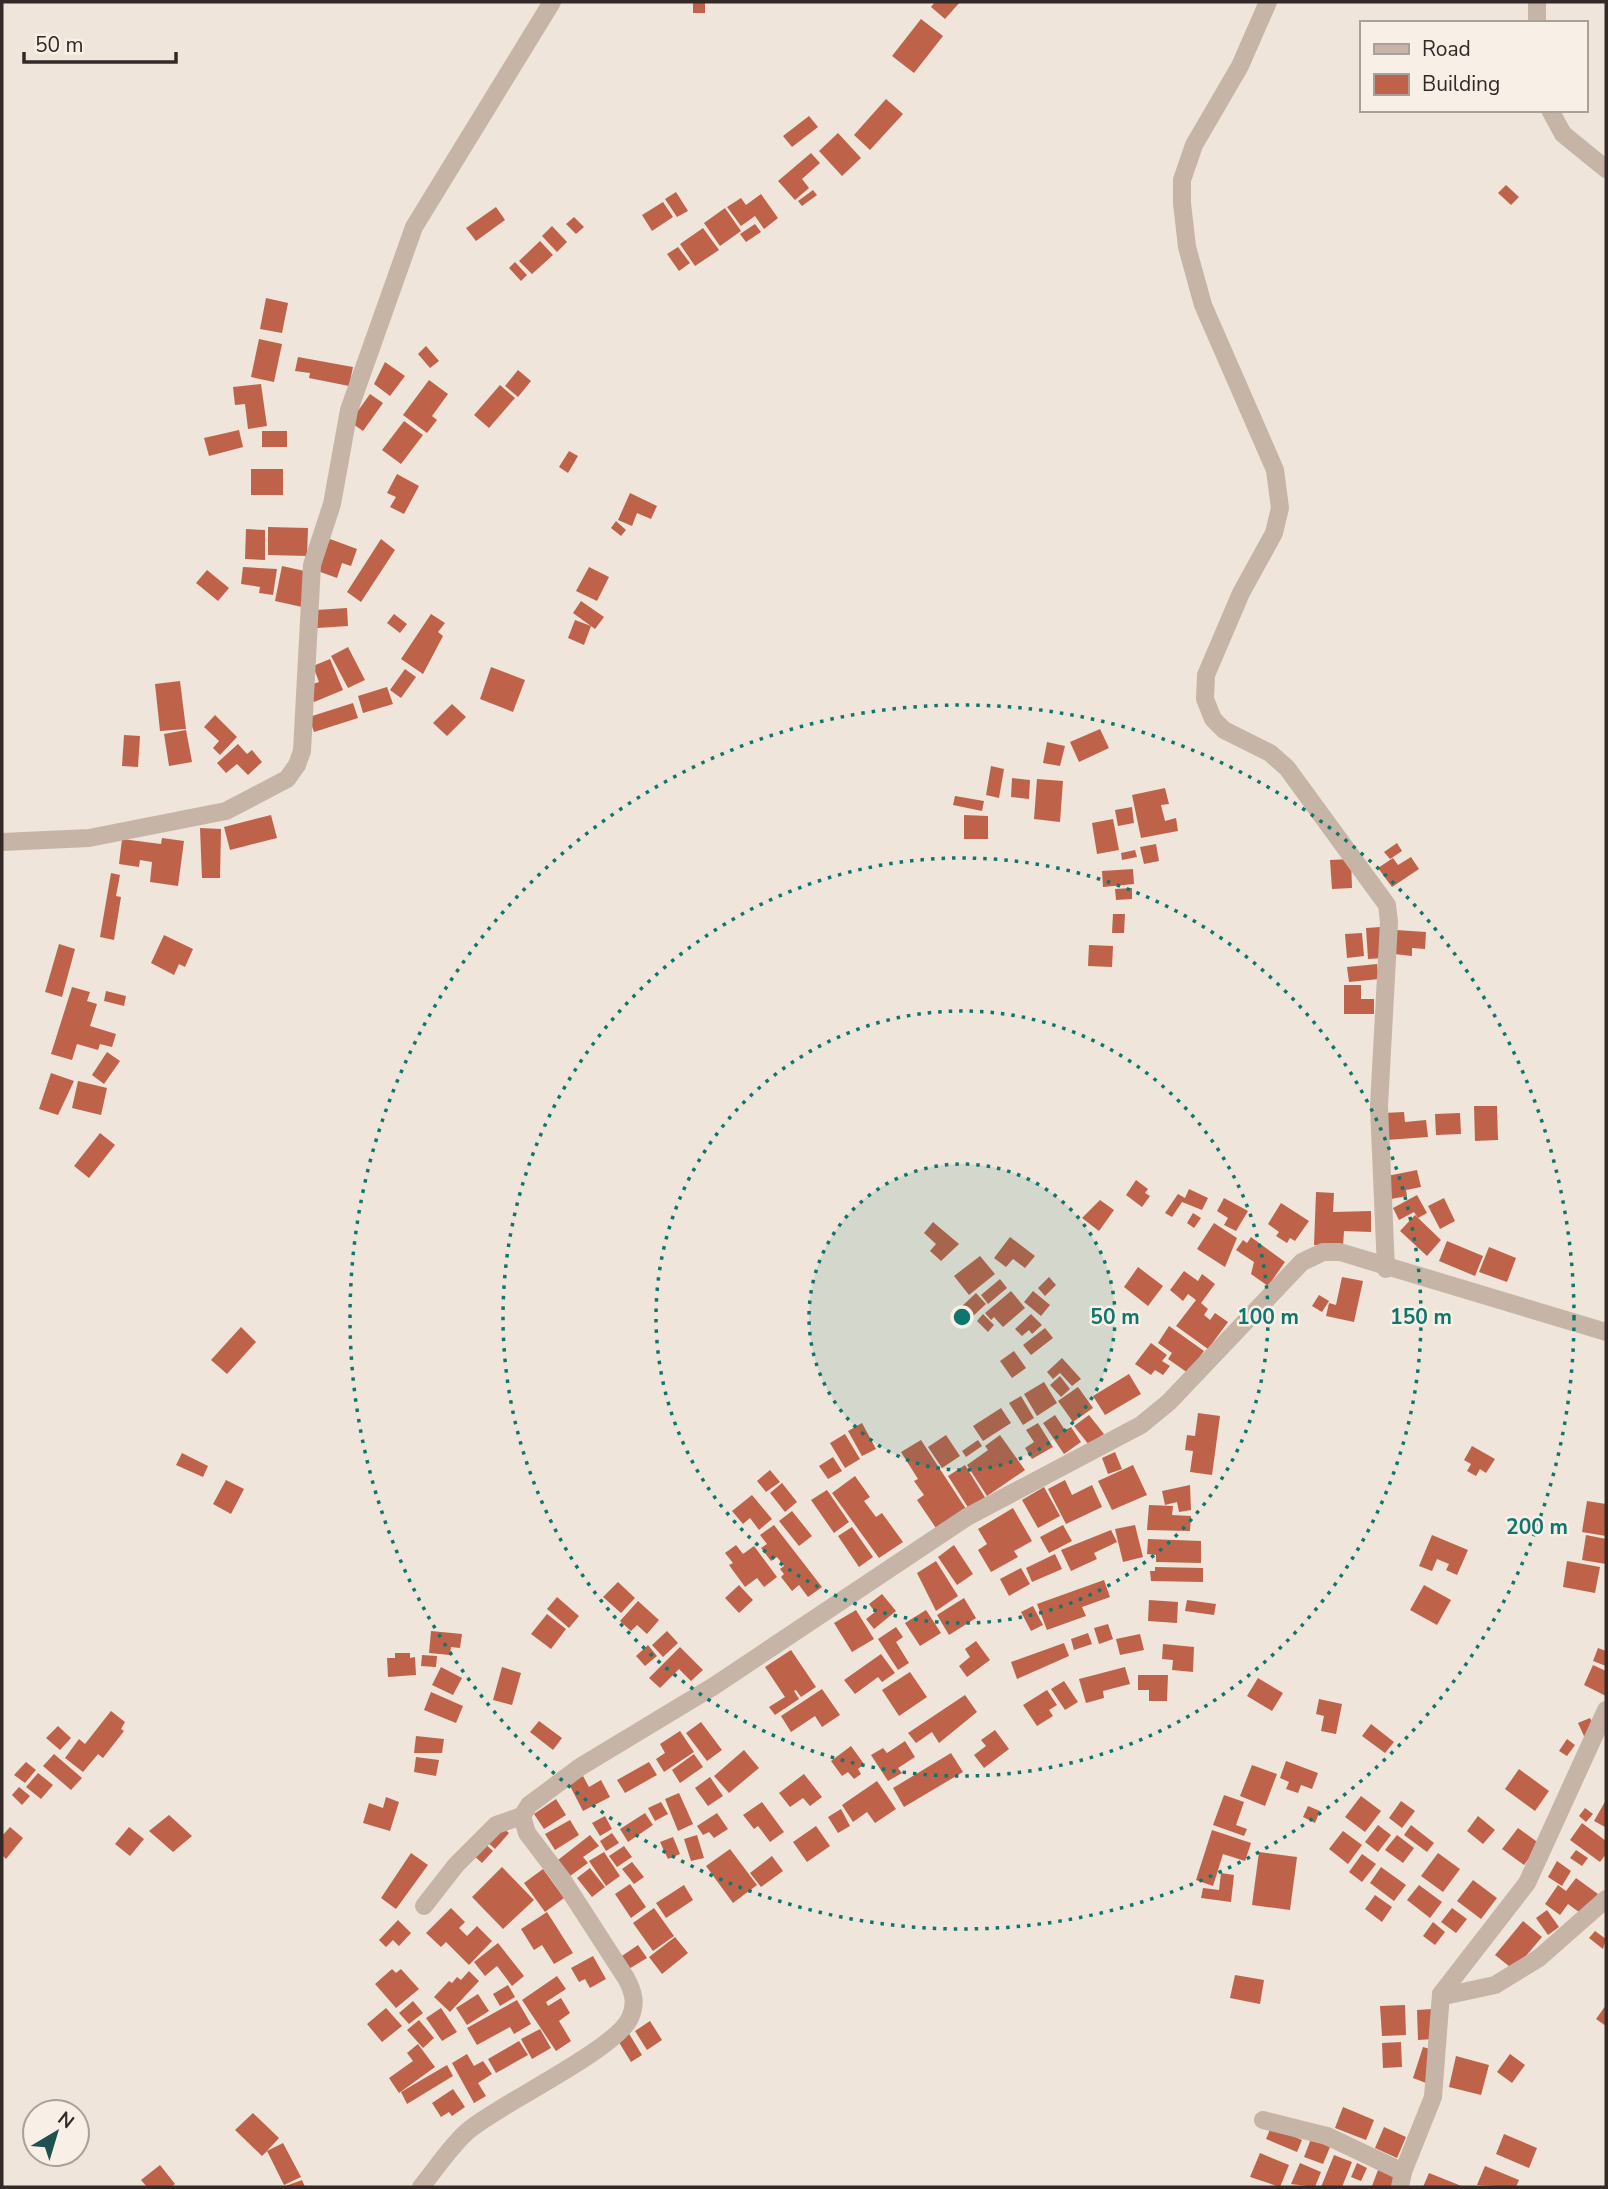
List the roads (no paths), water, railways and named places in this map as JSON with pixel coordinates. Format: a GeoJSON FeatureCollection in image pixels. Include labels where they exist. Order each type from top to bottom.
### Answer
{"type":"FeatureCollection","features":[{"type":"Feature","properties":{"kind":"street"},"geometry":{"type":"LineString","coordinates":[[2,842],[89,838],[226,811],[287,779],[298,765],[302,751],[312,565],[332,504],[353,398],[414,228],[552,2]]}},
{"type":"Feature","properties":{"kind":"street"},"geometry":{"type":"LineString","coordinates":[[1268,2],[1240,65],[1194,145],[1182,180],[1187,247],[1203,305],[1275,470],[1280,508],[1274,533],[1241,593],[1206,675],[1205,699],[1213,719],[1224,730],[1270,752],[1287,768],[1387,905],[1389,922],[1379,1106],[1386,1269]]}},
{"type":"Feature","properties":{"kind":"street"},"geometry":{"type":"LineString","coordinates":[[1537,2],[1537,21]]}},
{"type":"Feature","properties":{"kind":"street"},"geometry":{"type":"LineString","coordinates":[[1551,112],[1563,134],[1606,169]]}},
{"type":"Feature","properties":{"kind":"street"},"geometry":{"type":"LineString","coordinates":[[424,1906],[456,1865],[496,1825],[522,1816],[529,1805],[580,1766],[714,1686],[967,1517],[1141,1425],[1170,1402],[1302,1262],[1323,1252],[1340,1252],[1386,1269],[1606,1332]]}},
{"type":"Feature","properties":{"kind":"street"},"geometry":{"type":"LineString","coordinates":[[1263,2120],[1327,2136],[1402,2180],[1433,2097],[1441,1994],[1527,1883],[1606,1710]]}},
{"type":"Feature","properties":{"kind":"street"},"geometry":{"type":"LineString","coordinates":[[421,2187],[467,2132],[586,2056],[624,2027],[635,2005],[626,1978],[562,1879],[527,1833],[522,1816]]}},
{"type":"Feature","properties":{"kind":"street"},"geometry":{"type":"LineString","coordinates":[[1441,1994],[1444,1996],[1495,1985],[1539,1958],[1606,1899]]}}]}
